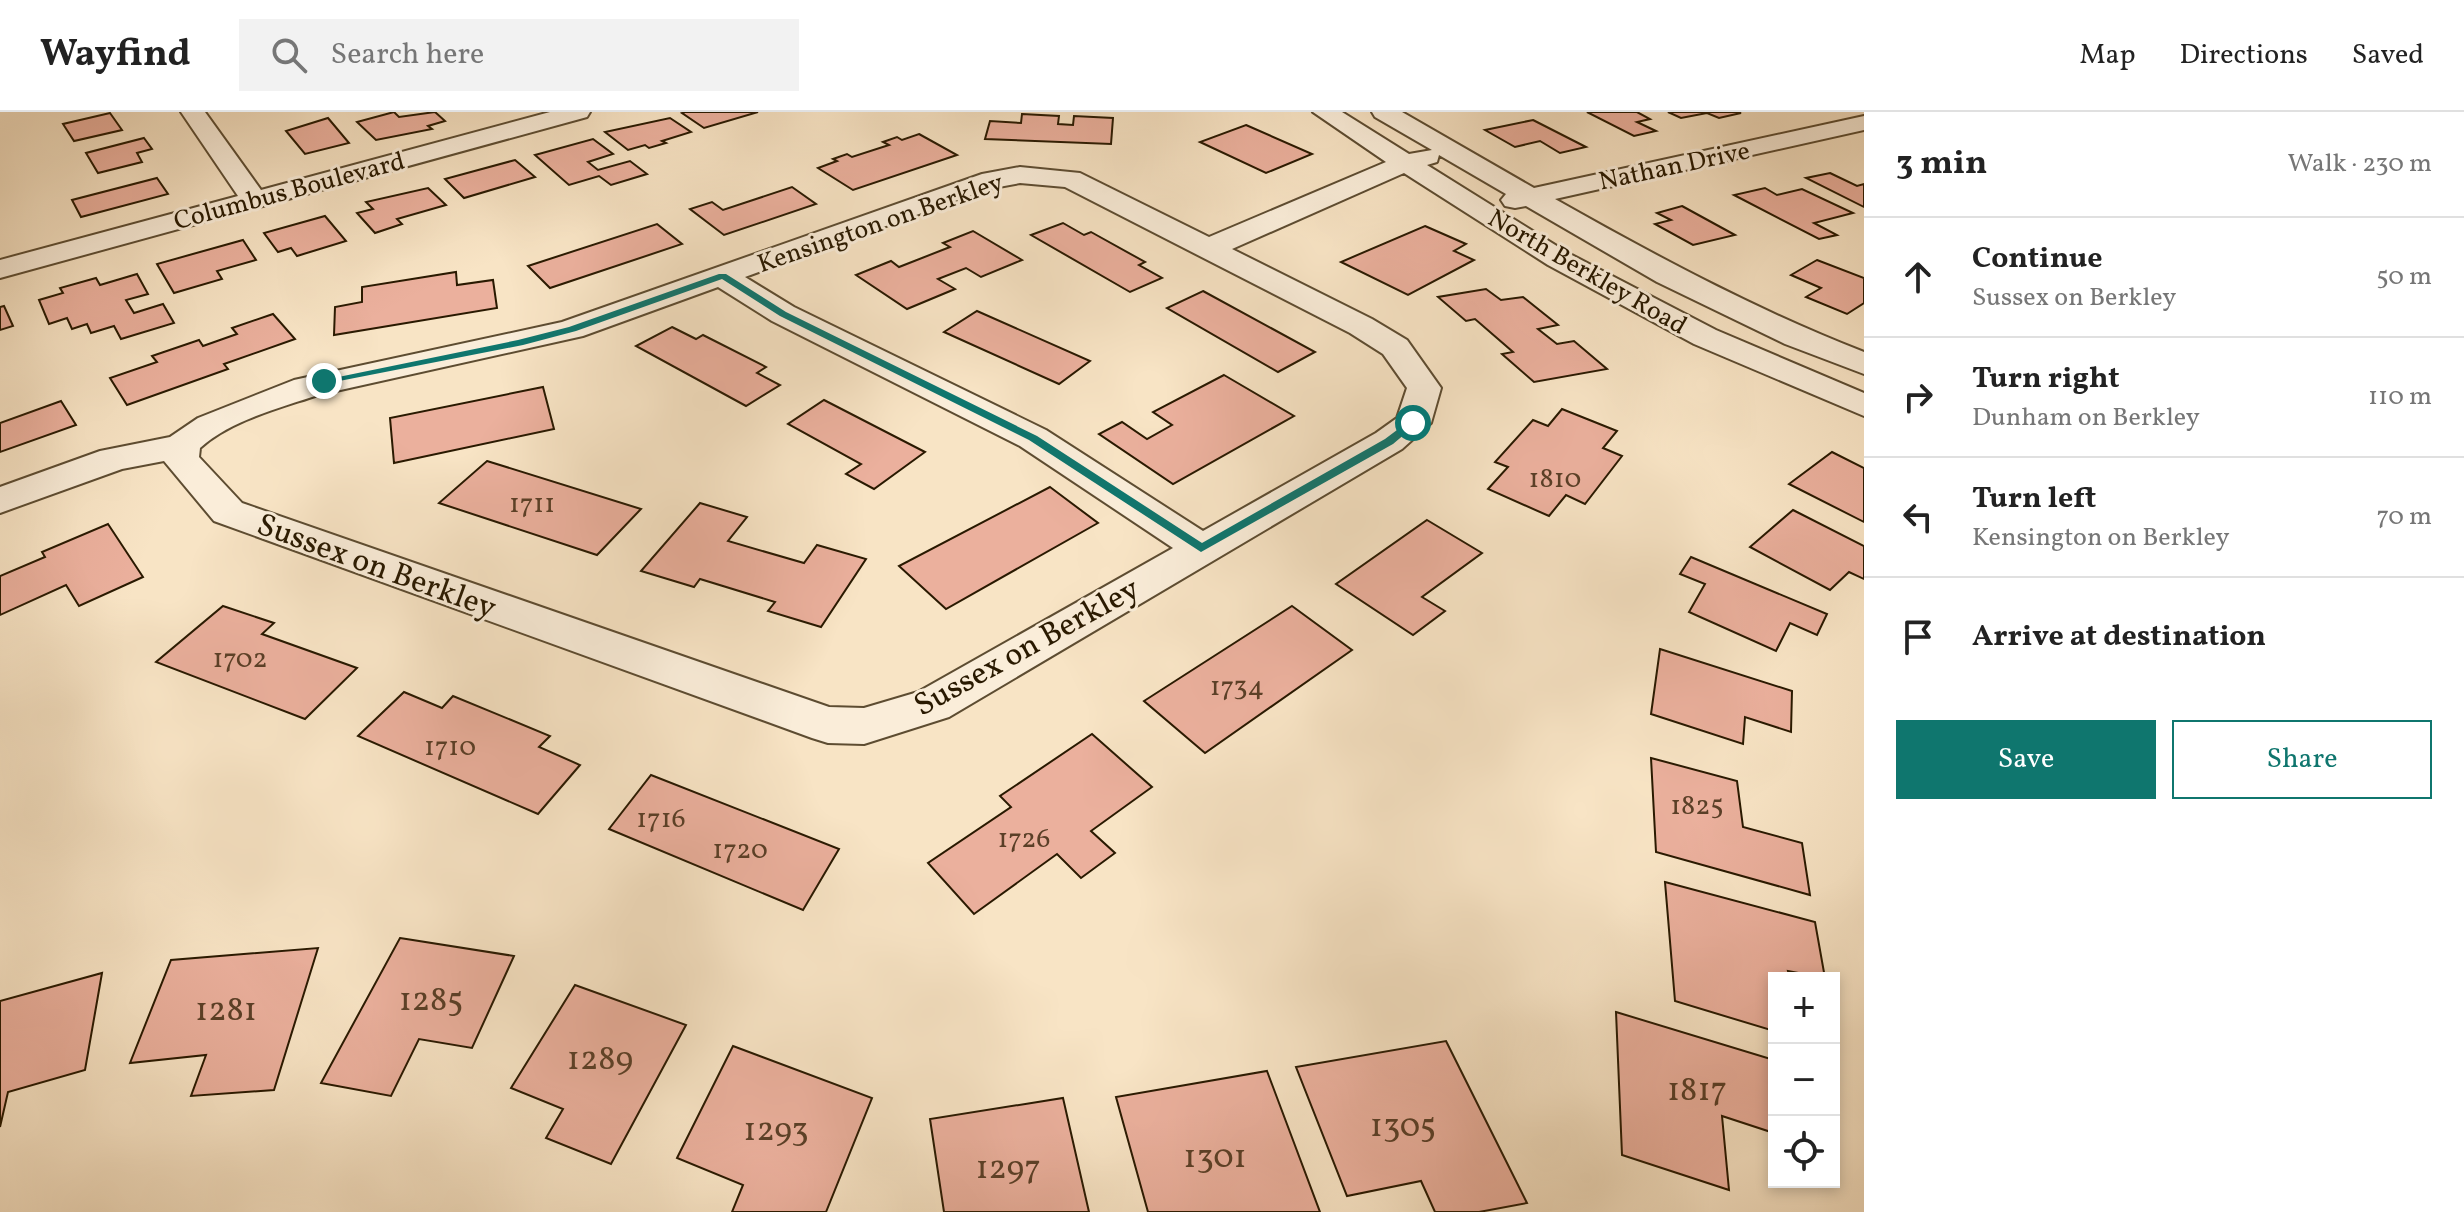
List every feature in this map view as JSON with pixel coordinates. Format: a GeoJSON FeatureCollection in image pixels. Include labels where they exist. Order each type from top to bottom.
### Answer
{"type":"FeatureCollection","features":[{"type":"Feature","properties":{"kind":"street"},"geometry":{"type":"LineString","coordinates":[[193,112],[255,200]]}},
{"type":"Feature","properties":{"kind":"street","name":"Columbus Boulevard"},"geometry":{"type":"LineString","coordinates":[[0,269],[578,112]]}},
{"type":"Feature","properties":{"kind":"street","name":"North Berkley Road"},"geometry":{"type":"LineString","coordinates":[[1325,112],[1558,259],[1705,337],[1864,406]]}},
{"type":"Feature","properties":{"kind":"street","name":"North Berkley Road"},"geometry":{"type":"LineString","coordinates":[[1384,112],[1668,276],[1796,337],[1864,364]]}},
{"type":"Feature","properties":{"kind":"street","name":"Nathan Drive"},"geometry":{"type":"LineString","coordinates":[[1478,208],[1862,124]]}},
{"type":"Feature","properties":{"kind":"street"},"geometry":{"type":"LineString","coordinates":[[1209,248],[1408,162],[1453,150]]}},
{"type":"Feature","properties":{"kind":"street","name":"Kensington on Berkley"},"geometry":{"type":"LineString","coordinates":[[0,501],[113,459],[182,446],[189,436],[251,406],[324,381],[519,343],[572,329],[982,182],[1020,175],[1071,179],[1209,248]]}},
{"type":"Feature","properties":{"kind":"street","name":"Sussex on Berkley"},"geometry":{"type":"LineString","coordinates":[[182,446],[181,459],[228,512],[828,725],[864,726],[933,705],[1389,441],[1413,423],[1424,388],[1395,347],[1209,248]]}},
{"type":"Feature","properties":{"kind":"street"},"geometry":{"type":"LineString","coordinates":[[722,276],[783,314],[1033,438],[1201,548]]}},
{"type":"Feature","properties":{"kind":"building"},"geometry":{"type":"Polygon","coordinates":[[[394,112],[399,117],[435,112],[445,121],[428,126],[432,129],[376,140],[357,122],[394,112]]]}},
{"type":"Feature","properties":{"kind":"building"},"geometry":{"type":"Polygon","coordinates":[[[758,112],[704,128],[682,113],[758,112]]]}},
{"type":"Feature","properties":{"kind":"building"},"geometry":{"type":"Polygon","coordinates":[[[1587,112],[1637,112],[1650,119],[1637,122],[1656,131],[1634,136],[1587,112]]]}},
{"type":"Feature","properties":{"kind":"building"},"geometry":{"type":"Polygon","coordinates":[[[1668,112],[1741,113],[1719,118],[1707,113],[1681,118],[1668,112]]]}},
{"type":"Feature","properties":{"kind":"building"},"geometry":{"type":"Polygon","coordinates":[[[110,113],[122,130],[74,141],[63,124],[110,113]]]}},
{"type":"Feature","properties":{"kind":"building"},"geometry":{"type":"Polygon","coordinates":[[[1022,114],[1059,116],[1058,124],[1073,125],[1074,116],[1113,118],[1111,144],[985,139],[990,121],[1021,123],[1022,114]]]}},
{"type":"Feature","properties":{"kind":"building"},"geometry":{"type":"Polygon","coordinates":[[[328,118],[349,143],[305,154],[286,131],[328,118]]]}},
{"type":"Feature","properties":{"kind":"building"},"geometry":{"type":"Polygon","coordinates":[[[670,118],[691,132],[649,148],[645,145],[628,150],[605,132],[670,118]]]}},
{"type":"Feature","properties":{"kind":"building"},"geometry":{"type":"Polygon","coordinates":[[[1533,120],[1586,147],[1560,153],[1540,141],[1515,147],[1485,130],[1533,120]]]}},
{"type":"Feature","properties":{"kind":"building"},"geometry":{"type":"Polygon","coordinates":[[[1246,125],[1312,154],[1266,173],[1200,142],[1246,125]]]}},
{"type":"Feature","properties":{"kind":"building"},"geometry":{"type":"Polygon","coordinates":[[[919,134],[957,155],[853,190],[818,168],[847,154],[852,157],[889,145],[883,142],[897,137],[902,140],[919,134]]]}},
{"type":"Feature","properties":{"kind":"building"},"geometry":{"type":"Polygon","coordinates":[[[144,138],[152,149],[137,153],[142,162],[98,173],[86,153],[144,138]]]}},
{"type":"Feature","properties":{"kind":"building"},"geometry":{"type":"Polygon","coordinates":[[[593,139],[613,154],[588,162],[598,170],[630,161],[647,174],[611,185],[599,176],[569,185],[535,155],[593,139]]]}},
{"type":"Feature","properties":{"kind":"building"},"geometry":{"type":"Polygon","coordinates":[[[515,160],[535,177],[464,198],[445,179],[515,160]]]}},
{"type":"Feature","properties":{"kind":"building"},"geometry":{"type":"Polygon","coordinates":[[[1830,173],[1857,186],[1864,184],[1864,207],[1806,178],[1830,173]]]}},
{"type":"Feature","properties":{"kind":"building"},"geometry":{"type":"Polygon","coordinates":[[[157,178],[168,194],[81,217],[72,200],[157,178]]]}},
{"type":"Feature","properties":{"kind":"building"},"geometry":{"type":"Polygon","coordinates":[[[792,187],[816,204],[724,235],[690,209],[712,202],[723,210],[792,187]]]}},
{"type":"Feature","properties":{"kind":"building"},"geometry":{"type":"Polygon","coordinates":[[[428,188],[446,205],[397,219],[402,224],[375,233],[357,213],[373,209],[366,202],[428,188]]]}},
{"type":"Feature","properties":{"kind":"building"},"geometry":{"type":"Polygon","coordinates":[[[1765,188],[1777,195],[1802,189],[1853,213],[1814,223],[1837,235],[1819,239],[1734,195],[1765,188]]]}},
{"type":"Feature","properties":{"kind":"building"},"geometry":{"type":"Polygon","coordinates":[[[1682,206],[1735,235],[1693,245],[1655,224],[1671,220],[1657,213],[1682,206]]]}},
{"type":"Feature","properties":{"kind":"building"},"geometry":{"type":"Polygon","coordinates":[[[325,216],[346,241],[297,256],[291,248],[278,252],[264,233],[325,216]]]}},
{"type":"Feature","properties":{"kind":"building"},"geometry":{"type":"Polygon","coordinates":[[[1063,223],[1084,235],[1091,232],[1145,262],[1139,265],[1162,278],[1130,292],[1031,235],[1063,223]]]}},
{"type":"Feature","properties":{"kind":"building"},"geometry":{"type":"Polygon","coordinates":[[[657,224],[682,244],[550,288],[528,266],[657,224]]]}},
{"type":"Feature","properties":{"kind":"building"},"geometry":{"type":"Polygon","coordinates":[[[1425,226],[1466,244],[1454,251],[1474,260],[1408,295],[1341,262],[1425,226]]]}},
{"type":"Feature","properties":{"kind":"building"},"geometry":{"type":"Polygon","coordinates":[[[973,231],[1022,260],[981,277],[966,268],[938,279],[955,289],[907,309],[856,275],[891,261],[899,267],[950,247],[943,243],[973,231]]]}},
{"type":"Feature","properties":{"kind":"building"},"geometry":{"type":"Polygon","coordinates":[[[243,240],[256,260],[217,271],[222,279],[174,293],[157,264],[243,240]]]}},
{"type":"Feature","properties":{"kind":"building"},"geometry":{"type":"Polygon","coordinates":[[[1817,260],[1864,278],[1864,303],[1847,314],[1806,297],[1821,288],[1791,275],[1817,260]]]}},
{"type":"Feature","properties":{"kind":"building"},"geometry":{"type":"Polygon","coordinates":[[[456,272],[457,285],[493,280],[497,308],[334,335],[335,307],[362,302],[362,287],[456,272]]]}},
{"type":"Feature","properties":{"kind":"building"},"geometry":{"type":"Polygon","coordinates":[[[137,274],[148,294],[126,300],[134,313],[163,304],[174,323],[121,339],[114,326],[91,333],[87,324],[72,329],[67,318],[49,324],[39,300],[63,293],[60,288],[96,278],[100,285],[137,274]]]}},
{"type":"Feature","properties":{"kind":"building"},"geometry":{"type":"Polygon","coordinates":[[[1486,289],[1501,300],[1523,297],[1558,325],[1538,329],[1557,344],[1574,341],[1607,369],[1534,382],[1502,354],[1513,352],[1475,319],[1466,321],[1438,297],[1486,289]]]}},
{"type":"Feature","properties":{"kind":"building"},"geometry":{"type":"Polygon","coordinates":[[[1203,291],[1315,352],[1278,372],[1167,308],[1203,291]]]}},
{"type":"Feature","properties":{"kind":"building"},"geometry":{"type":"Polygon","coordinates":[[[4,306],[13,326],[0,330],[0,307],[4,306]]]}},
{"type":"Feature","properties":{"kind":"building"},"geometry":{"type":"Polygon","coordinates":[[[977,311],[1090,361],[1059,384],[944,332],[977,311]]]}},
{"type":"Feature","properties":{"kind":"building"},"geometry":{"type":"Polygon","coordinates":[[[273,314],[295,339],[224,364],[228,369],[127,405],[110,378],[157,362],[152,356],[199,340],[203,346],[237,334],[232,328],[273,314]]]}},
{"type":"Feature","properties":{"kind":"building"},"geometry":{"type":"Polygon","coordinates":[[[672,327],[696,339],[703,335],[766,367],[757,373],[780,385],[746,406],[636,346],[672,327]]]}},
{"type":"Feature","properties":{"kind":"building"},"geometry":{"type":"Polygon","coordinates":[[[1224,375],[1294,416],[1173,484],[1099,434],[1122,422],[1147,439],[1172,425],[1153,412],[1224,375]]]}},
{"type":"Feature","properties":{"kind":"building"},"geometry":{"type":"Polygon","coordinates":[[[543,387],[554,429],[394,463],[390,418],[543,387]]]}},
{"type":"Feature","properties":{"kind":"building"},"geometry":{"type":"Polygon","coordinates":[[[824,400],[925,452],[874,489],[846,474],[861,464],[788,424],[824,400]]]}},
{"type":"Feature","properties":{"kind":"building"},"geometry":{"type":"Polygon","coordinates":[[[61,401],[76,425],[0,452],[0,423],[61,401]]]}},
{"type":"Feature","properties":{"kind":"building"},"geometry":{"type":"Polygon","coordinates":[[[1562,409],[1617,431],[1603,448],[1622,456],[1585,504],[1566,495],[1549,516],[1488,489],[1508,467],[1495,462],[1533,420],[1548,426],[1562,409]]]}},
{"type":"Feature","properties":{"kind":"building"},"geometry":{"type":"Polygon","coordinates":[[[1832,452],[1864,468],[1864,522],[1789,484],[1832,452]]]}},
{"type":"Feature","properties":{"kind":"building"},"geometry":{"type":"Polygon","coordinates":[[[487,461],[641,509],[597,555],[439,503],[487,461]]]}},
{"type":"Feature","properties":{"kind":"building"},"geometry":{"type":"Polygon","coordinates":[[[1050,487],[1098,523],[946,609],[899,566],[1050,487]]]}},
{"type":"Feature","properties":{"kind":"building"},"geometry":{"type":"Polygon","coordinates":[[[700,503],[747,517],[728,541],[804,563],[817,545],[866,559],[821,627],[768,611],[775,602],[700,579],[694,587],[641,571],[700,503]]]}},
{"type":"Feature","properties":{"kind":"building"},"geometry":{"type":"Polygon","coordinates":[[[1793,510],[1864,546],[1864,579],[1849,572],[1830,590],[1750,547],[1793,510]]]}},
{"type":"Feature","properties":{"kind":"building"},"geometry":{"type":"Polygon","coordinates":[[[1427,520],[1482,553],[1422,597],[1445,611],[1413,635],[1336,584],[1427,520]]]}},
{"type":"Feature","properties":{"kind":"building"},"geometry":{"type":"Polygon","coordinates":[[[108,524],[143,577],[79,606],[66,585],[0,615],[0,576],[45,557],[42,552],[108,524]]]}},
{"type":"Feature","properties":{"kind":"building"},"geometry":{"type":"Polygon","coordinates":[[[1691,557],[1827,614],[1817,635],[1790,623],[1776,651],[1689,612],[1705,584],[1680,574],[1691,557]]]}},
{"type":"Feature","properties":{"kind":"building"},"geometry":{"type":"Polygon","coordinates":[[[223,606],[274,623],[262,634],[357,668],[305,719],[156,662],[223,606]]]}},
{"type":"Feature","properties":{"kind":"building"},"geometry":{"type":"Polygon","coordinates":[[[1292,606],[1352,650],[1205,753],[1144,701],[1292,606]]]}},
{"type":"Feature","properties":{"kind":"building"},"geometry":{"type":"Polygon","coordinates":[[[1660,649],[1792,691],[1791,732],[1745,717],[1743,744],[1651,714],[1660,649]]]}},
{"type":"Feature","properties":{"kind":"building"},"geometry":{"type":"Polygon","coordinates":[[[404,692],[442,708],[453,696],[550,736],[539,747],[580,765],[538,814],[358,736],[404,692]]]}},
{"type":"Feature","properties":{"kind":"building"},"geometry":{"type":"Polygon","coordinates":[[[1092,734],[1152,787],[1091,831],[1115,853],[1081,878],[1057,854],[974,914],[928,863],[1011,807],[1000,796],[1092,734]]]}},
{"type":"Feature","properties":{"kind":"building"},"geometry":{"type":"Polygon","coordinates":[[[1651,758],[1737,781],[1743,827],[1802,843],[1810,895],[1656,852],[1651,758]]]}},
{"type":"Feature","properties":{"kind":"building"},"geometry":{"type":"Polygon","coordinates":[[[651,775],[839,849],[803,910],[609,829],[651,775]]]}},
{"type":"Feature","properties":{"kind":"building"},"geometry":{"type":"Polygon","coordinates":[[[1665,882],[1815,922],[1824,972],[1768,972],[1768,1029],[1675,1001],[1665,882]]]}},
{"type":"Feature","properties":{"kind":"building"},"geometry":{"type":"Polygon","coordinates":[[[400,938],[514,956],[472,1048],[419,1039],[391,1096],[321,1083],[400,938]]]}},
{"type":"Feature","properties":{"kind":"building"},"geometry":{"type":"Polygon","coordinates":[[[318,948],[274,1090],[191,1096],[206,1055],[130,1063],[171,960],[318,948]]]}},
{"type":"Feature","properties":{"kind":"building"},"geometry":{"type":"Polygon","coordinates":[[[102,973],[85,1070],[8,1092],[0,1127],[0,1001],[102,973]]]}},
{"type":"Feature","properties":{"kind":"building"},"geometry":{"type":"Polygon","coordinates":[[[575,985],[686,1025],[611,1164],[546,1138],[563,1109],[511,1088],[575,985]]]}},
{"type":"Feature","properties":{"kind":"building"},"geometry":{"type":"Polygon","coordinates":[[[1616,1012],[1768,1058],[1768,1131],[1722,1116],[1729,1190],[1622,1155],[1616,1012]]]}},
{"type":"Feature","properties":{"kind":"building"},"geometry":{"type":"Polygon","coordinates":[[[1446,1041],[1527,1203],[1479,1212],[1435,1212],[1421,1181],[1347,1196],[1296,1067],[1446,1041]]]}},
{"type":"Feature","properties":{"kind":"building"},"geometry":{"type":"Polygon","coordinates":[[[733,1046],[872,1098],[826,1212],[732,1212],[743,1185],[677,1158],[733,1046]]]}},
{"type":"Feature","properties":{"kind":"building"},"geometry":{"type":"Polygon","coordinates":[[[1267,1071],[1320,1212],[1148,1212],[1116,1097],[1267,1071]]]}},
{"type":"Feature","properties":{"kind":"building"},"geometry":{"type":"Polygon","coordinates":[[[1063,1098],[1089,1212],[944,1212],[930,1119],[1063,1098]]]}},
{"type":"Feature","properties":{"kind":"route"},"geometry":{"type":"LineString","coordinates":[[324,381],[519,343],[572,329],[722,276],[783,314],[1033,438],[1201,548],[1389,441],[1413,423]]}}]}
